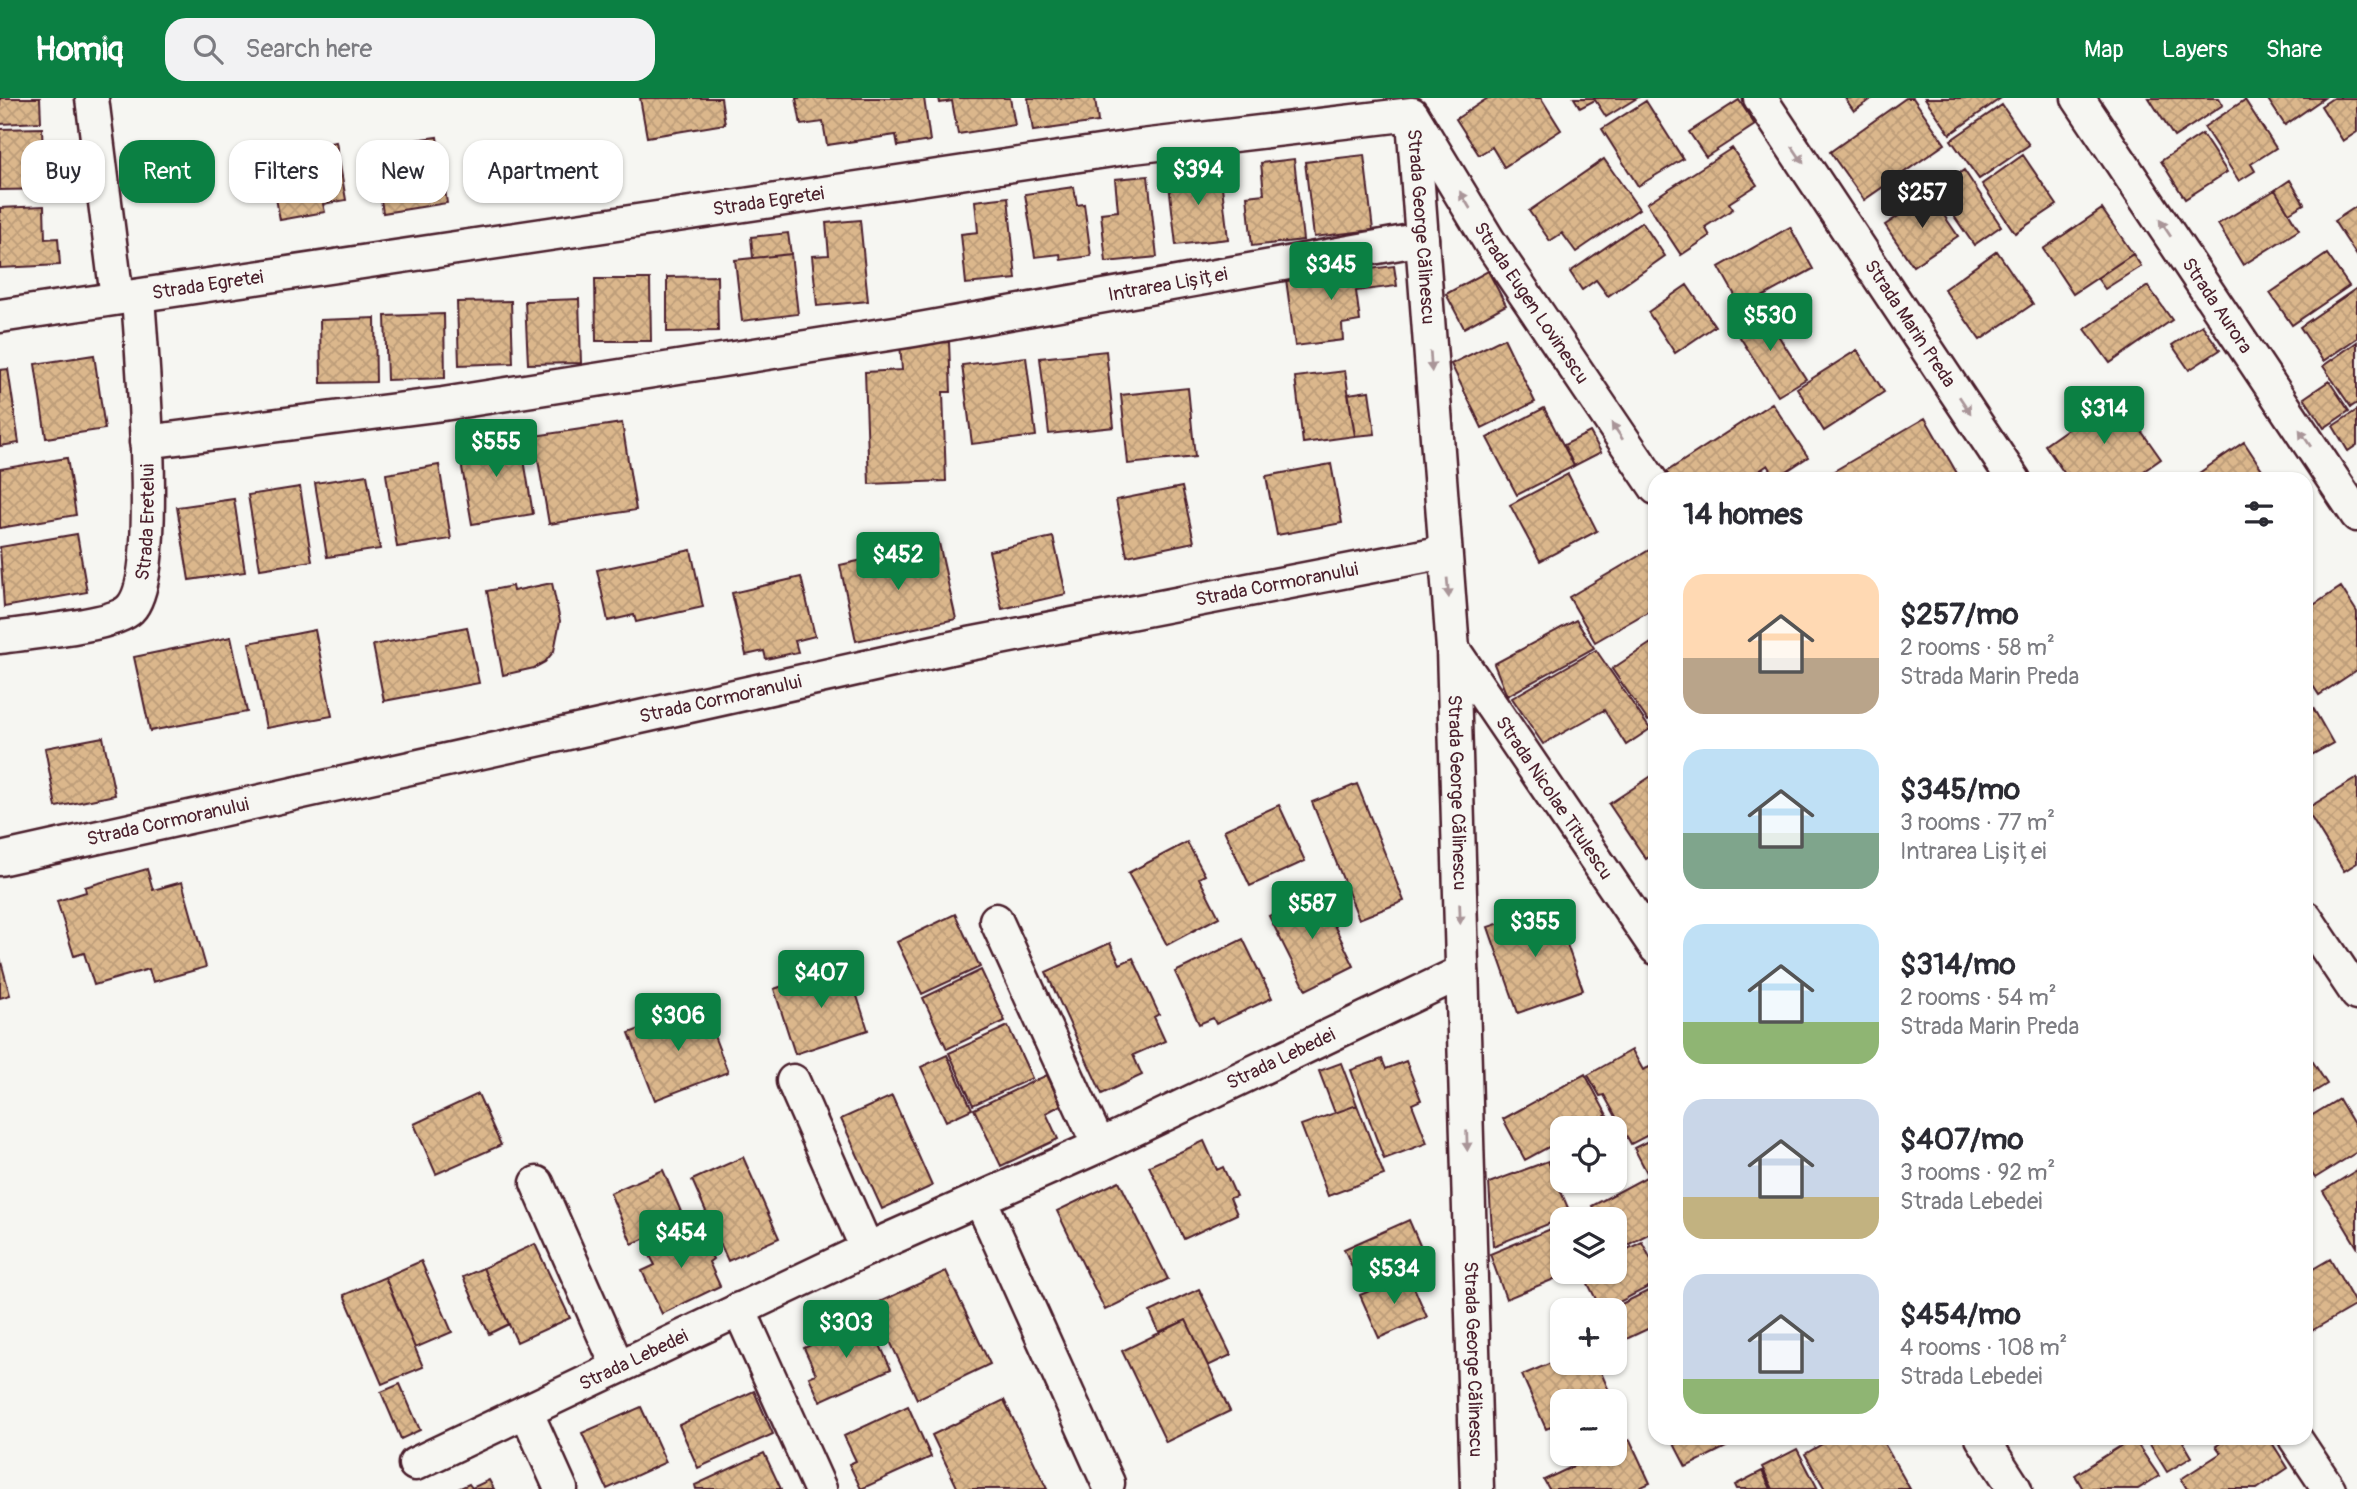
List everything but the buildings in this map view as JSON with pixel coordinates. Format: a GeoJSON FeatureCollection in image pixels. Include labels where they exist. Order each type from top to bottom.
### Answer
{"type":"FeatureCollection","features":[{"type":"Feature","properties":{"kind":"street","name":"Strada Eretelui"},"geometry":{"type":"LineString","coordinates":[[0,637],[100,622],[130,610],[140,593],[146,567],[146,442],[128,297],[92,98]]}},
{"type":"Feature","properties":{"kind":"street","name":"Strada Marin Preda"},"geometry":{"type":"LineString","coordinates":[[1760,98],[2009,472]]}},
{"type":"Feature","properties":{"kind":"street","name":"Strada Aurora"},"geometry":{"type":"LineString","coordinates":[[2078,98],[2357,515]]}},
{"type":"Feature","properties":{"kind":"street","name":"Strada Egretei"},"geometry":{"type":"LineString","coordinates":[[0,316],[1412,106]]}},
{"type":"Feature","properties":{"kind":"street","name":"Strada George Călinescu"},"geometry":{"type":"LineString","coordinates":[[1412,106],[1453,649],[1477,1489]]}},
{"type":"Feature","properties":{"kind":"street","name":"Strada Eugen Lovinescu"},"geometry":{"type":"LineString","coordinates":[[1412,106],[1489,241],[1648,476]]}},
{"type":"Feature","properties":{"kind":"street","name":"Intrarea Lișiței"},"geometry":{"type":"LineString","coordinates":[[146,442],[443,404],[914,330],[1422,239]]}},
{"type":"Feature","properties":{"kind":"street","name":"Strada Cormoranului"},"geometry":{"type":"LineString","coordinates":[[0,859],[969,644],[1445,552]]}},
{"type":"Feature","properties":{"kind":"street","name":"Strada Nicolae Titulescu"},"geometry":{"type":"LineString","coordinates":[[1453,649],[1648,936]]}},
{"type":"Feature","properties":{"kind":"street"},"geometry":{"type":"LineString","coordinates":[[996,920],[1099,1146]]}},
{"type":"Feature","properties":{"kind":"street"},"geometry":{"type":"LineString","coordinates":[[2313,928],[2357,994]]}},
{"type":"Feature","properties":{"kind":"street","name":"Strada Lebedei"},"geometry":{"type":"LineString","coordinates":[[415,1464],[867,1249],[1099,1146],[1462,972]]}},
{"type":"Feature","properties":{"kind":"street"},"geometry":{"type":"LineString","coordinates":[[793,1081],[867,1249]]}},
{"type":"Feature","properties":{"kind":"street"},"geometry":{"type":"LineString","coordinates":[[537,1183],[618,1367]]}},
{"type":"Feature","properties":{"kind":"street"},"geometry":{"type":"LineString","coordinates":[[979,1199],[1108,1483]]}},
{"type":"Feature","properties":{"kind":"street"},"geometry":{"type":"LineString","coordinates":[[739,1309],[820,1489]]}},
{"type":"Feature","properties":{"kind":"street"},"geometry":{"type":"LineString","coordinates":[[526,1411],[561,1489]]}},
{"type":"Feature","properties":{"kind":"street"},"geometry":{"type":"LineString","coordinates":[[1987,1445],[2015,1489]]}},
{"type":"Feature","properties":{"kind":"street"},"geometry":{"type":"LineString","coordinates":[[2300,1445],[2329,1489]]}}]}
